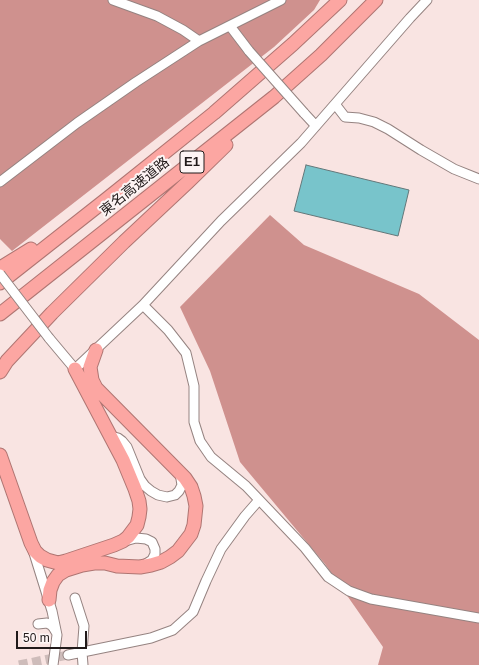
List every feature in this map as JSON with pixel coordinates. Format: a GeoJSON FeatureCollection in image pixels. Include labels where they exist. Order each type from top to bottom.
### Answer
{"type":"FeatureCollection","features":[{"type":"Feature","properties":{"kind":"highway","name":"東名高速道路"},"geometry":{"type":"LineString","coordinates":[[0,283],[214,113],[293,44],[340,0]]}},
{"type":"Feature","properties":{"kind":"highway","name":"東名高速道路"},"geometry":{"type":"LineString","coordinates":[[0,314],[274,97],[321,55],[376,0]]}},
{"type":"Feature","properties":{"kind":"highway"},"geometry":{"type":"LineString","coordinates":[[0,372],[7,361],[52,313],[274,97]]}},
{"type":"Feature","properties":{"kind":"highway"},"geometry":{"type":"LineString","coordinates":[[0,268],[108,198]]}},
{"type":"Feature","properties":{"kind":"highway"},"geometry":{"type":"LineString","coordinates":[[49,600],[52,582],[58,575],[66,570],[94,563],[140,567],[152,565],[170,557],[178,551],[191,534],[194,525],[196,506],[190,487],[179,472],[96,388],[92,380],[90,367],[96,350]]}},
{"type":"Feature","properties":{"kind":"highway"},"geometry":{"type":"LineString","coordinates":[[0,455],[30,543],[40,556],[47,560],[58,563],[66,562],[123,541],[133,531],[137,524],[140,509],[139,501],[132,481],[111,436],[75,369]]}},
{"type":"Feature","properties":{"kind":"street"},"geometry":{"type":"LineString","coordinates":[[113,0],[157,16],[183,30],[199,41]]}},
{"type":"Feature","properties":{"kind":"street"},"geometry":{"type":"LineString","coordinates":[[0,182],[77,123],[199,41],[281,0]]}},
{"type":"Feature","properties":{"kind":"street"},"geometry":{"type":"LineString","coordinates":[[0,274],[75,369],[143,305],[221,221],[301,143],[427,0]]}},
{"type":"Feature","properties":{"kind":"street"},"geometry":{"type":"LineString","coordinates":[[230,26],[249,51],[316,126]]}},
{"type":"Feature","properties":{"kind":"street"},"geometry":{"type":"LineString","coordinates":[[335,104],[345,117],[360,118],[381,125],[454,169],[479,179]]}},
{"type":"Feature","properties":{"kind":"street"},"geometry":{"type":"LineString","coordinates":[[143,305],[168,330],[186,353],[194,386],[194,422],[200,441],[211,457],[246,486],[306,548],[328,577],[349,591],[371,600],[479,618]]}},
{"type":"Feature","properties":{"kind":"street"},"geometry":{"type":"LineString","coordinates":[[111,436],[118,438],[127,447],[140,479],[151,492],[167,497],[175,495],[182,485],[179,472]]}},
{"type":"Feature","properties":{"kind":"street"},"geometry":{"type":"LineString","coordinates":[[68,655],[152,638],[173,630],[193,612],[221,549],[245,516],[259,500]]}},
{"type":"Feature","properties":{"kind":"street"},"geometry":{"type":"LineString","coordinates":[[123,541],[136,538],[146,539],[152,542],[155,549],[155,554],[152,560],[140,567]]}},
{"type":"Feature","properties":{"kind":"street"},"geometry":{"type":"LineString","coordinates":[[30,543],[49,600],[57,636]]}},
{"type":"Feature","properties":{"kind":"street"},"geometry":{"type":"LineString","coordinates":[[75,598],[84,626],[82,652],[83,665]]}},
{"type":"Feature","properties":{"kind":"street"},"geometry":{"type":"LineString","coordinates":[[38,624],[51,624],[56,630],[57,636],[53,665]]}},
{"type":"Feature","properties":{"kind":"shaded area"},"geometry":{"type":"Polygon","coordinates":[[[0,0],[320,0],[314,10],[274,47],[12,251],[0,239],[0,0]]]}},
{"type":"Feature","properties":{"kind":"shaded area"},"geometry":{"type":"Polygon","coordinates":[[[270,215],[304,245],[419,294],[479,340],[479,665],[378,665],[383,647],[325,564],[240,462],[210,371],[180,307],[270,215]]]}},
{"type":"Feature","properties":{"kind":"building"},"geometry":{"type":"Polygon","coordinates":[[[306,165],[409,190],[398,236],[294,211],[306,165]]]}},
{"type":"Feature","properties":{"kind":"tunnel"},"geometry":{"type":"LineString","coordinates":[[19,665],[68,655]]}}]}
